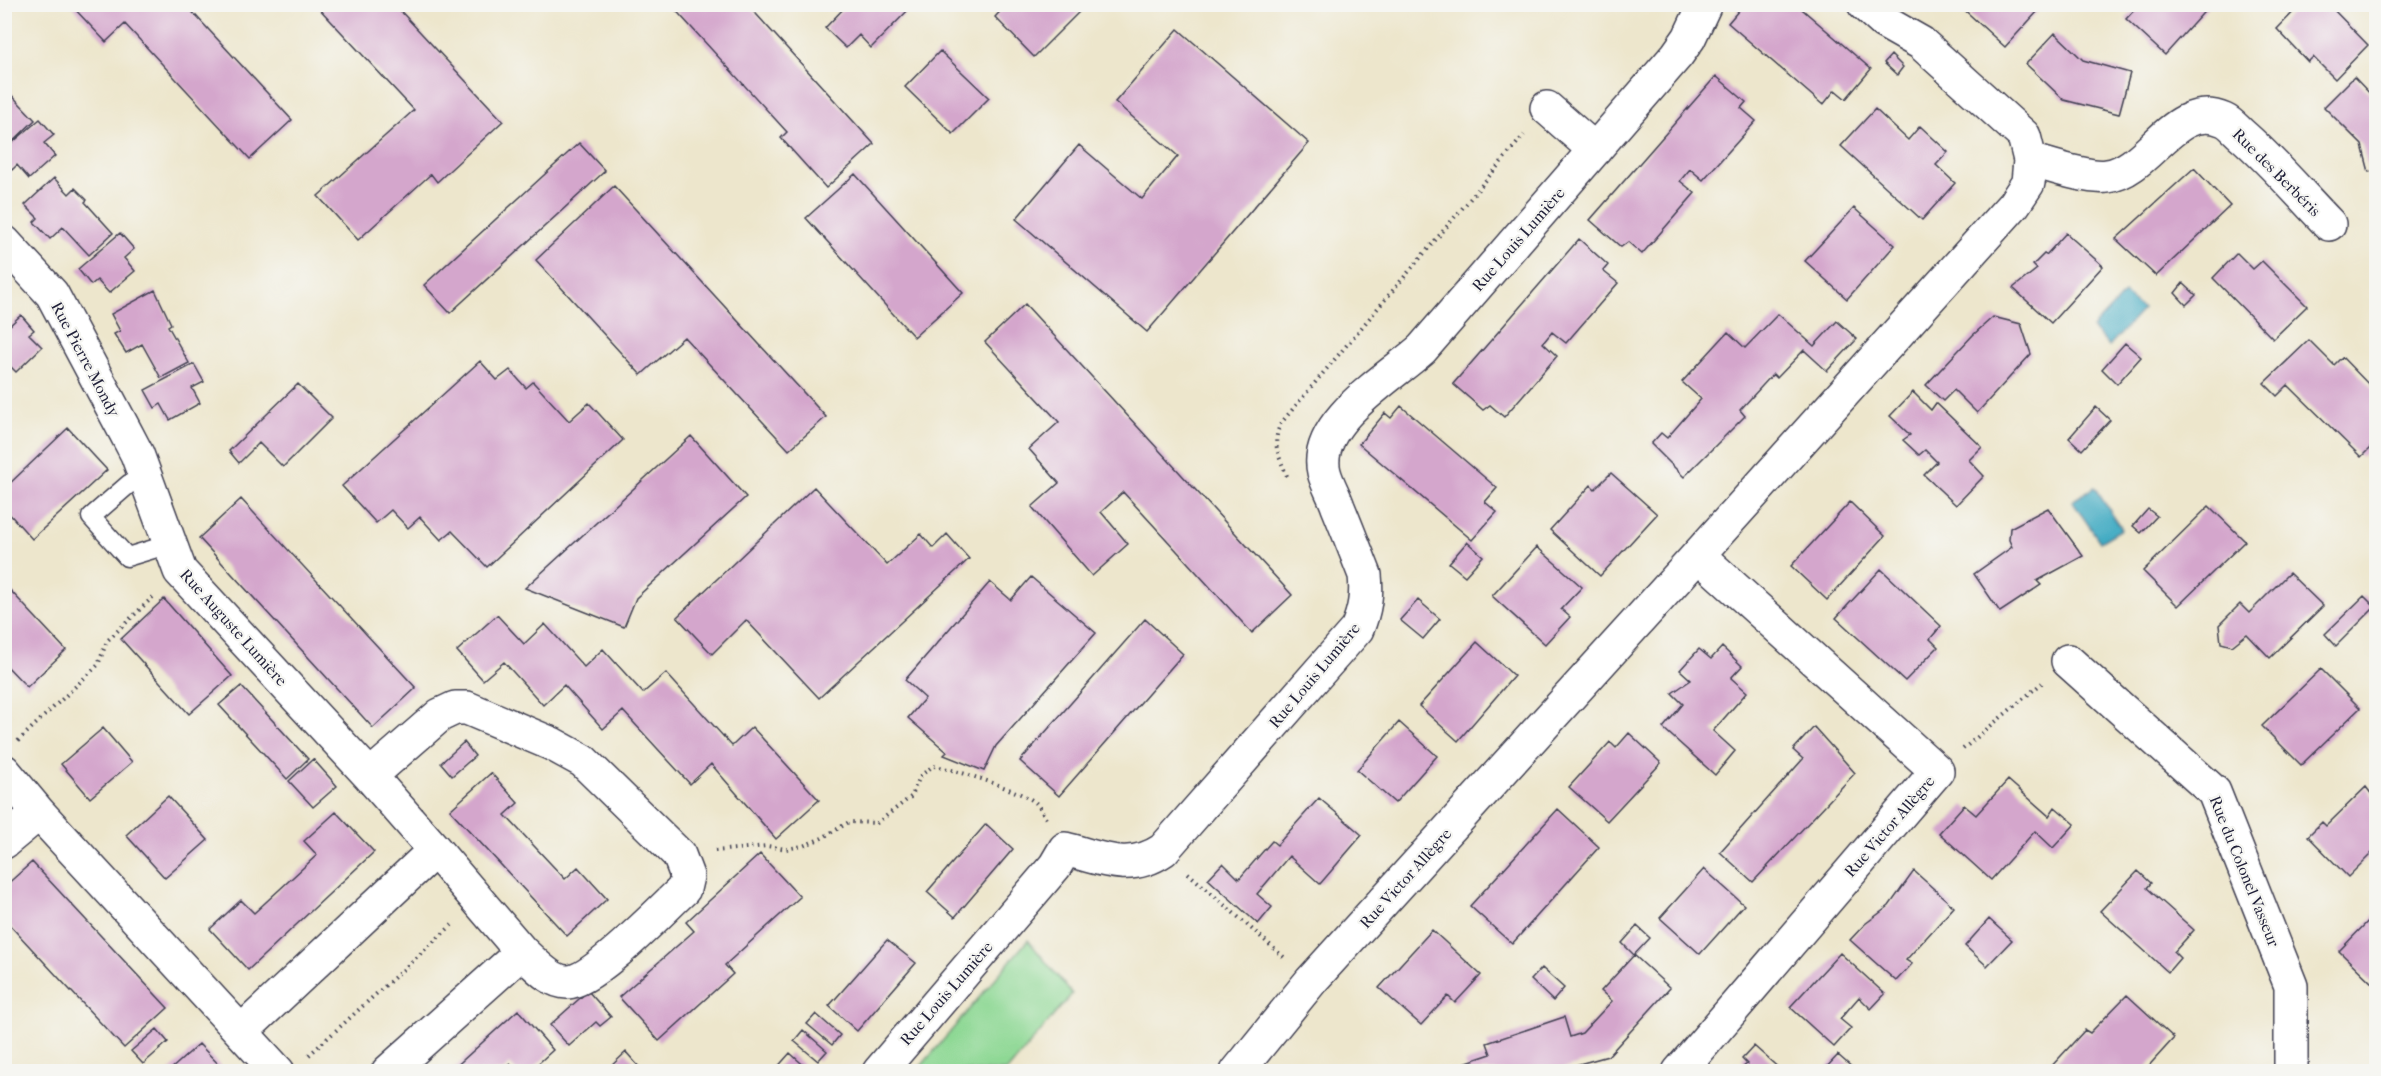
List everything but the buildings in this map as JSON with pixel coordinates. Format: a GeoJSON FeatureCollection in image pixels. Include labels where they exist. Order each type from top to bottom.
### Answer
{"type":"FeatureCollection","features":[{"type":"Feature","properties":{"kind":"street","name":"Rue Louis Lumière"},"geometry":{"type":"LineString","coordinates":[[879,1071],[1055,866],[1065,849],[1120,863],[1143,861],[1163,850],[1357,629],[1365,610],[1367,593],[1365,575],[1324,471],[1325,447],[1330,434],[1345,415],[1376,385],[1422,349],[1677,55],[1689,38],[1705,4]]}},
{"type":"Feature","properties":{"kind":"street"},"geometry":{"type":"LineString","coordinates":[[1864,4],[1884,22],[1921,43],[2024,136],[2030,160]]}},
{"type":"Feature","properties":{"kind":"street"},"geometry":{"type":"LineString","coordinates":[[1547,108],[1595,150]]}},
{"type":"Feature","properties":{"kind":"street","name":"Rue des Berbéris"},"geometry":{"type":"LineString","coordinates":[[2030,160],[2073,172],[2106,177],[2127,169],[2178,125],[2200,115],[2225,121],[2256,147],[2329,224]]}},
{"type":"Feature","properties":{"kind":"street","name":"Rue Victor Allègre"},"geometry":{"type":"LineString","coordinates":[[1237,1071],[1311,981],[2014,204],[2028,183],[2030,160]]}},
{"type":"Feature","properties":{"kind":"street","name":"Rue Pierre Mondy"},"geometry":{"type":"LineString","coordinates":[[4,242],[52,294],[141,466]]}},
{"type":"Feature","properties":{"kind":"street","name":"Rue Auguste Lumière"},"geometry":{"type":"LineString","coordinates":[[141,466],[175,558],[370,776],[522,952],[548,975],[567,982],[583,977],[603,963],[684,889],[687,876],[679,855]]}},
{"type":"Feature","properties":{"kind":"street","name":"Rue Victor Allègre"},"geometry":{"type":"LineString","coordinates":[[1679,1071],[1937,771],[1698,555]]}},
{"type":"Feature","properties":{"kind":"street","name":"Rue du Colonel Vasseur"},"geometry":{"type":"LineString","coordinates":[[2067,661],[2214,792],[2291,986],[2291,1071]]}},
{"type":"Feature","properties":{"kind":"street"},"geometry":{"type":"LineString","coordinates":[[370,776],[440,715],[455,708],[467,708],[543,740],[583,760],[679,855]]}},
{"type":"Feature","properties":{"kind":"street"},"geometry":{"type":"LineString","coordinates":[[9,758],[39,813],[278,1071]]}},
{"type":"Feature","properties":{"kind":"street"},"geometry":{"type":"LineString","coordinates":[[4,842],[39,813]]}},
{"type":"Feature","properties":{"kind":"street"},"geometry":{"type":"LineString","coordinates":[[241,1032],[435,850]]}},
{"type":"Feature","properties":{"kind":"street"},"geometry":{"type":"LineString","coordinates":[[388,1071],[522,952]]}},
{"type":"Feature","properties":{"kind":"lane"},"geometry":{"type":"LineString","coordinates":[[141,466],[129,484],[91,517],[127,557],[175,558]]}},
{"type":"Feature","properties":{"kind":"path"},"geometry":{"type":"LineString","coordinates":[[9,758],[98,665],[107,641],[175,558]]}},
{"type":"Feature","properties":{"kind":"path"},"geometry":{"type":"LineString","coordinates":[[1937,771],[2067,661]]}},
{"type":"Feature","properties":{"kind":"path"},"geometry":{"type":"LineString","coordinates":[[679,855],[767,846],[786,849],[822,838],[849,822],[877,823],[912,796],[921,776],[933,766],[946,768],[1012,791],[1036,803],[1065,849]]}},
{"type":"Feature","properties":{"kind":"path"},"geometry":{"type":"LineString","coordinates":[[1163,850],[1311,981]]}},
{"type":"Feature","properties":{"kind":"path"},"geometry":{"type":"LineString","coordinates":[[308,1056],[478,901]]}},
{"type":"Feature","properties":{"kind":"green space"},"geometry":{"type":"Polygon","coordinates":[[[1028,940],[1072,994],[1007,1071],[917,1071],[1028,940]]]}},
{"type":"Feature","properties":{"kind":"water"},"geometry":{"type":"Polygon","coordinates":[[[2124,294],[2143,309],[2109,346],[2092,328],[2124,294]]]}},
{"type":"Feature","properties":{"kind":"water"},"geometry":{"type":"Polygon","coordinates":[[[2094,487],[2122,529],[2100,542],[2072,501],[2094,487]]]}}]}
